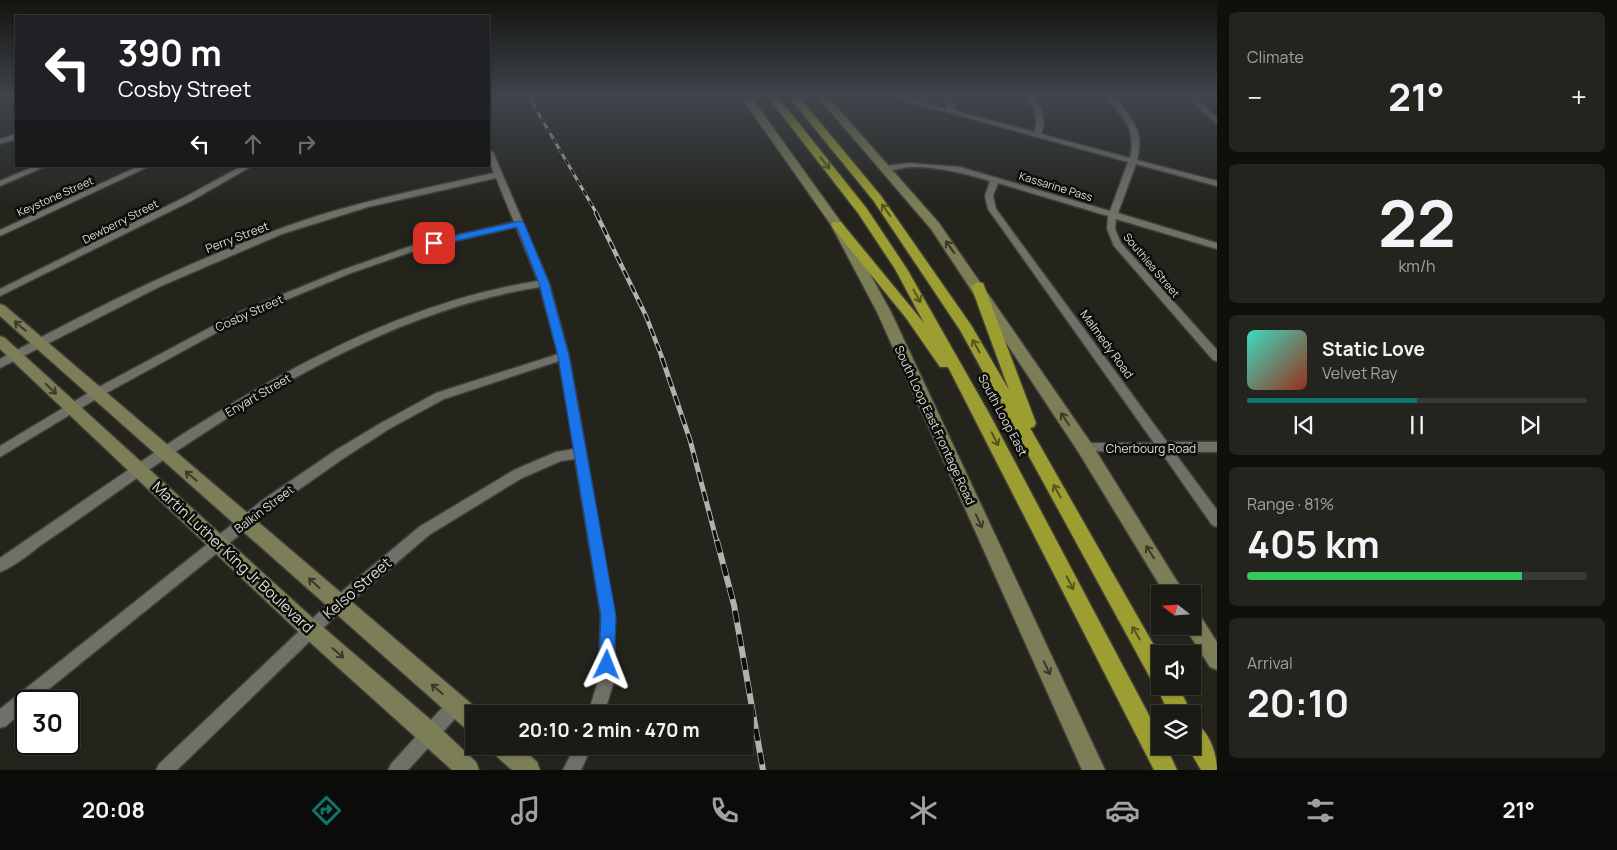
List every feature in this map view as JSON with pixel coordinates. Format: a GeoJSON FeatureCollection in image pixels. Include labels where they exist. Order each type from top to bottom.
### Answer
{"type":"FeatureCollection","features":[{"type":"Feature","properties":{"kind":"highway","name":"South Loop East"},"geometry":{"type":"LineString","coordinates":[[801,133],[863,211],[897,262],[984,419],[1166,770]]}},
{"type":"Feature","properties":{"kind":"highway","name":"South Loop East"},"geometry":{"type":"LineString","coordinates":[[824,133],[906,237],[966,328],[1151,660]]}},
{"type":"Feature","properties":{"kind":"highway"},"geometry":{"type":"LineString","coordinates":[[837,225],[911,316],[984,419]]}},
{"type":"Feature","properties":{"kind":"highway"},"geometry":{"type":"LineString","coordinates":[[978,286],[1043,464]]}},
{"type":"Feature","properties":{"kind":"highway"},"geometry":{"type":"LineString","coordinates":[[1201,749],[1213,770]]}},
{"type":"Feature","properties":{"kind":"main road","name":"South Loop East Frontage Road"},"geometry":{"type":"LineString","coordinates":[[772,133],[837,225],[884,312],[1094,770]]}},
{"type":"Feature","properties":{"kind":"main road"},"geometry":{"type":"LineString","coordinates":[[855,133],[935,226],[978,286],[1085,448],[1170,585]]}},
{"type":"Feature","properties":{"kind":"main road"},"geometry":{"type":"LineString","coordinates":[[0,309],[98,393],[164,454],[247,522],[338,604],[465,713]]}},
{"type":"Feature","properties":{"kind":"main road","name":"Martin Luther King Jr Boulevard"},"geometry":{"type":"LineString","coordinates":[[0,341],[8,359],[72,408],[220,543],[310,629],[430,734],[468,770]]}},
{"type":"Feature","properties":{"kind":"main road"},"geometry":{"type":"LineString","coordinates":[[1201,635],[1217,660]]}},
{"type":"Feature","properties":{"kind":"main road"},"geometry":{"type":"LineString","coordinates":[[512,755],[529,770]]}},
{"type":"Feature","properties":{"kind":"street"},"geometry":{"type":"LineString","coordinates":[[1029,133],[1217,184]]}},
{"type":"Feature","properties":{"kind":"street","name":"Southlea Street"},"geometry":{"type":"LineString","coordinates":[[1136,133],[1138,150],[1123,184],[1113,215],[1111,230],[1117,244],[1217,357]]}},
{"type":"Feature","properties":{"kind":"street"},"geometry":{"type":"LineString","coordinates":[[0,142],[15,136]]}},
{"type":"Feature","properties":{"kind":"street"},"geometry":{"type":"LineString","coordinates":[[490,155],[544,283],[564,356],[608,616],[606,681],[599,705]]}},
{"type":"Feature","properties":{"kind":"street","name":"Kassarine Pass"},"geometry":{"type":"LineString","coordinates":[[886,168],[909,165],[960,169],[1217,246]]}},
{"type":"Feature","properties":{"kind":"street"},"geometry":{"type":"LineString","coordinates":[[0,184],[40,167]]}},
{"type":"Feature","properties":{"kind":"street","name":"Keystone Street"},"geometry":{"type":"LineString","coordinates":[[0,233],[144,167]]}},
{"type":"Feature","properties":{"kind":"street","name":"Dewberry Street"},"geometry":{"type":"LineString","coordinates":[[0,293],[188,199],[246,167]]}},
{"type":"Feature","properties":{"kind":"street","name":"Perry Street"},"geometry":{"type":"LineString","coordinates":[[8,359],[161,281],[236,249],[322,218],[430,189],[498,175]]}},
{"type":"Feature","properties":{"kind":"street","name":"Malmedy Road"},"geometry":{"type":"LineString","coordinates":[[995,179],[989,196],[992,209],[1217,521]]}},
{"type":"Feature","properties":{"kind":"street","name":"Cosby Street"},"geometry":{"type":"LineString","coordinates":[[0,452],[98,393],[243,314],[417,247],[520,223]]}},
{"type":"Feature","properties":{"kind":"street","name":"Enyart Street"},"geometry":{"type":"LineString","coordinates":[[0,566],[214,420],[288,376],[364,338],[442,308],[522,286],[544,283]]}},
{"type":"Feature","properties":{"kind":"street","name":"Balkin Street"},"geometry":{"type":"LineString","coordinates":[[0,720],[269,503],[340,454],[385,426],[440,396],[564,356]]}},
{"type":"Feature","properties":{"kind":"street","name":"Cherbourg Road"},"geometry":{"type":"LineString","coordinates":[[1085,448],[1217,447]]}},
{"type":"Feature","properties":{"kind":"street","name":"Kelso Street"},"geometry":{"type":"LineString","coordinates":[[165,770],[310,629],[424,531],[518,474],[560,456],[581,453]]}},
{"type":"Feature","properties":{"kind":"street"},"geometry":{"type":"LineString","coordinates":[[398,770],[456,705]]}},
{"type":"Feature","properties":{"kind":"street"},"geometry":{"type":"LineString","coordinates":[[572,770],[580,755]]}},
{"type":"Feature","properties":{"kind":"railway"},"geometry":{"type":"LineString","coordinates":[[550,133],[597,214]]}},
{"type":"Feature","properties":{"kind":"railway"},"geometry":{"type":"LineString","coordinates":[[596,213],[646,316],[663,360]]}},
{"type":"Feature","properties":{"kind":"railway"},"geometry":{"type":"LineString","coordinates":[[662,358],[690,440],[717,542]]}},
{"type":"Feature","properties":{"kind":"railway"},"geometry":{"type":"LineString","coordinates":[[717,541],[734,605],[763,770]]}},
{"type":"Feature","properties":{"kind":"route"},"geometry":{"type":"LineString","coordinates":[[434,243],[520,223],[544,283],[564,356],[608,616],[607,665]]}}]}
